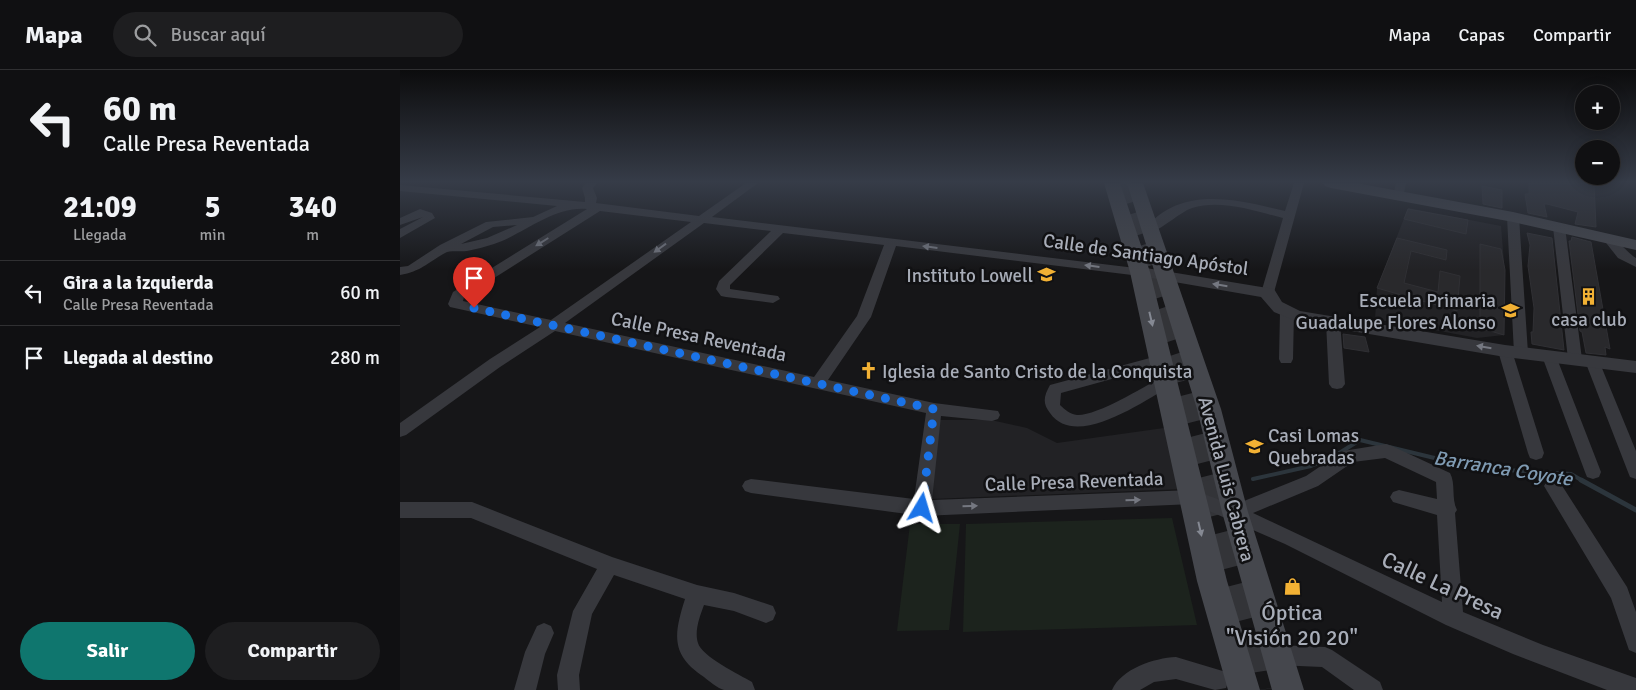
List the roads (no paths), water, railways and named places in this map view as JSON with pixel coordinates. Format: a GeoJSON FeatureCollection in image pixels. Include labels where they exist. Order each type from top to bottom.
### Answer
{"type":"FeatureCollection","features":[{"type":"Feature","properties":{"kind":"main road","name":"Avenida Luis Cabrera"},"geometry":{"type":"LineString","coordinates":[[1121,212],[1140,272],[1212,581],[1244,690]]}},
{"type":"Feature","properties":{"kind":"main road","name":"Avenida Luis Cabrera"},"geometry":{"type":"LineString","coordinates":[[1144,212],[1209,409],[1235,512],[1288,690]]}},
{"type":"Feature","properties":{"kind":"main road"},"geometry":{"type":"LineString","coordinates":[[1493,212],[1636,245]]}},
{"type":"Feature","properties":{"kind":"street"},"geometry":{"type":"LineString","coordinates":[[400,222],[420,212],[428,215],[429,218],[400,234]]}},
{"type":"Feature","properties":{"kind":"street"},"geometry":{"type":"LineString","coordinates":[[400,266],[441,250],[472,248],[520,230],[534,220],[553,212]]}},
{"type":"Feature","properties":{"kind":"street","name":"Calle Presa Reventada"},"geometry":{"type":"LineString","coordinates":[[586,212],[458,295],[455,304],[934,409],[992,415]]}},
{"type":"Feature","properties":{"kind":"street","name":"Calle de Santiago Apóstol"},"geometry":{"type":"LineString","coordinates":[[638,212],[1166,276],[1268,293],[1270,300],[1287,312],[1298,316],[1513,352],[1636,367]]}},
{"type":"Feature","properties":{"kind":"street"},"geometry":{"type":"LineString","coordinates":[[400,431],[495,363],[552,326],[710,212]]}},
{"type":"Feature","properties":{"kind":"street"},"geometry":{"type":"LineString","coordinates":[[1150,230],[1175,212]]}},
{"type":"Feature","properties":{"kind":"street"},"geometry":{"type":"LineString","coordinates":[[1271,212],[1290,216]]}},
{"type":"Feature","properties":{"kind":"street"},"geometry":{"type":"LineString","coordinates":[[1268,293],[1291,212]]}},
{"type":"Feature","properties":{"kind":"street"},"geometry":{"type":"LineString","coordinates":[[1513,217],[1513,352],[1536,453]]}},
{"type":"Feature","properties":{"kind":"street"},"geometry":{"type":"LineString","coordinates":[[1559,227],[1583,360],[1636,472]]}},
{"type":"Feature","properties":{"kind":"street"},"geometry":{"type":"LineString","coordinates":[[773,299],[726,293],[723,289],[724,284],[780,229]]}},
{"type":"Feature","properties":{"kind":"street"},"geometry":{"type":"LineString","coordinates":[[1609,238],[1622,255],[1636,263]]}},
{"type":"Feature","properties":{"kind":"street"},"geometry":{"type":"LineString","coordinates":[[818,383],[864,316],[891,243]]}},
{"type":"Feature","properties":{"kind":"street"},"geometry":{"type":"LineString","coordinates":[[400,271],[412,268],[441,250]]}},
{"type":"Feature","properties":{"kind":"street"},"geometry":{"type":"LineString","coordinates":[[1286,359],[1287,312]]}},
{"type":"Feature","properties":{"kind":"street"},"geometry":{"type":"LineString","coordinates":[[1333,322],[1337,384]]}},
{"type":"Feature","properties":{"kind":"street"},"geometry":{"type":"LineString","coordinates":[[1549,356],[1593,472]]}},
{"type":"Feature","properties":{"kind":"street"},"geometry":{"type":"LineString","coordinates":[[1164,371],[1097,418],[1076,421],[1064,417],[1054,410],[1051,402],[1051,394],[1055,389],[1164,371]]}},
{"type":"Feature","properties":{"kind":"street"},"geometry":{"type":"LineString","coordinates":[[922,508],[934,409]]}},
{"type":"Feature","properties":{"kind":"street"},"geometry":{"type":"LineString","coordinates":[[1235,512],[1312,481],[1349,456],[1386,450],[1444,478],[1448,510],[1453,618]]}},
{"type":"Feature","properties":{"kind":"street","name":"Calle Presa Reventada"},"geometry":{"type":"LineString","coordinates":[[751,486],[922,508],[1193,497],[1235,512]]}},
{"type":"Feature","properties":{"kind":"street"},"geometry":{"type":"LineString","coordinates":[[1553,486],[1620,594],[1636,643]]}},
{"type":"Feature","properties":{"kind":"street"},"geometry":{"type":"LineString","coordinates":[[1399,497],[1448,510]]}},
{"type":"Feature","properties":{"kind":"street"},"geometry":{"type":"LineString","coordinates":[[400,510],[472,510],[610,565],[697,594],[734,602],[766,613]]}},
{"type":"Feature","properties":{"kind":"street","name":"Calle La Presa"},"geometry":{"type":"LineString","coordinates":[[1235,512],[1453,618],[1514,645],[1636,689]]}},
{"type":"Feature","properties":{"kind":"street"},"geometry":{"type":"LineString","coordinates":[[569,690],[568,675],[583,611],[610,565]]}},
{"type":"Feature","properties":{"kind":"street"},"geometry":{"type":"LineString","coordinates":[[697,594],[689,622],[688,639],[690,652],[698,660],[744,690]]}},
{"type":"Feature","properties":{"kind":"street"},"geometry":{"type":"LineString","coordinates":[[525,690],[535,652],[544,634]]}},
{"type":"Feature","properties":{"kind":"street"},"geometry":{"type":"LineString","coordinates":[[1277,655],[1325,657],[1372,690]]}},
{"type":"Feature","properties":{"kind":"street"},"geometry":{"type":"LineString","coordinates":[[1123,690],[1133,680],[1144,675],[1176,668],[1218,680]]}},
{"type":"Feature","properties":{"kind":"waterway","name":"Barranca Coyote"},"geometry":{"type":"LineString","coordinates":[[1253,479],[1311,466],[1333,457],[1360,440],[1476,468],[1571,474],[1583,481]]}},
{"type":"Feature","properties":{"kind":"waterway","name":"Barranca Coyote"},"geometry":{"type":"LineString","coordinates":[[1581,480],[1636,510]]}},
{"type":"Feature","properties":{"kind":"tunnel"},"geometry":{"type":"LineString","coordinates":[[1129,212],[1163,315]]}},
{"type":"Feature","properties":{"kind":"tunnel"},"geometry":{"type":"LineString","coordinates":[[1163,314],[1180,365],[1210,481]]}},
{"type":"Feature","properties":{"kind":"tunnel"},"geometry":{"type":"LineString","coordinates":[[1209,480],[1255,658],[1260,690]]}},
{"type":"Feature","properties":{"kind":"place","name":"Instituto Lowell"},"geometry":{"type":"Point","coordinates":[1047,275]}},
{"type":"Feature","properties":{"kind":"place","name":"casa club"},"geometry":{"type":"Point","coordinates":[1589,296]}},
{"type":"Feature","properties":{"kind":"place","name":"Escuela Primaria Guadalupe Flores Alonso"},"geometry":{"type":"Point","coordinates":[1510,311]}},
{"type":"Feature","properties":{"kind":"place","name":"Iglesia de Santo Cristo de la Conquista"},"geometry":{"type":"Point","coordinates":[868,371]}},
{"type":"Feature","properties":{"kind":"place","name":"Casi Lomas Quebradas"},"geometry":{"type":"Point","coordinates":[1254,446]}},
{"type":"Feature","properties":{"kind":"place","name":"Óptica \"Visión 20 20\""},"geometry":{"type":"Point","coordinates":[1292,587]}}]}
